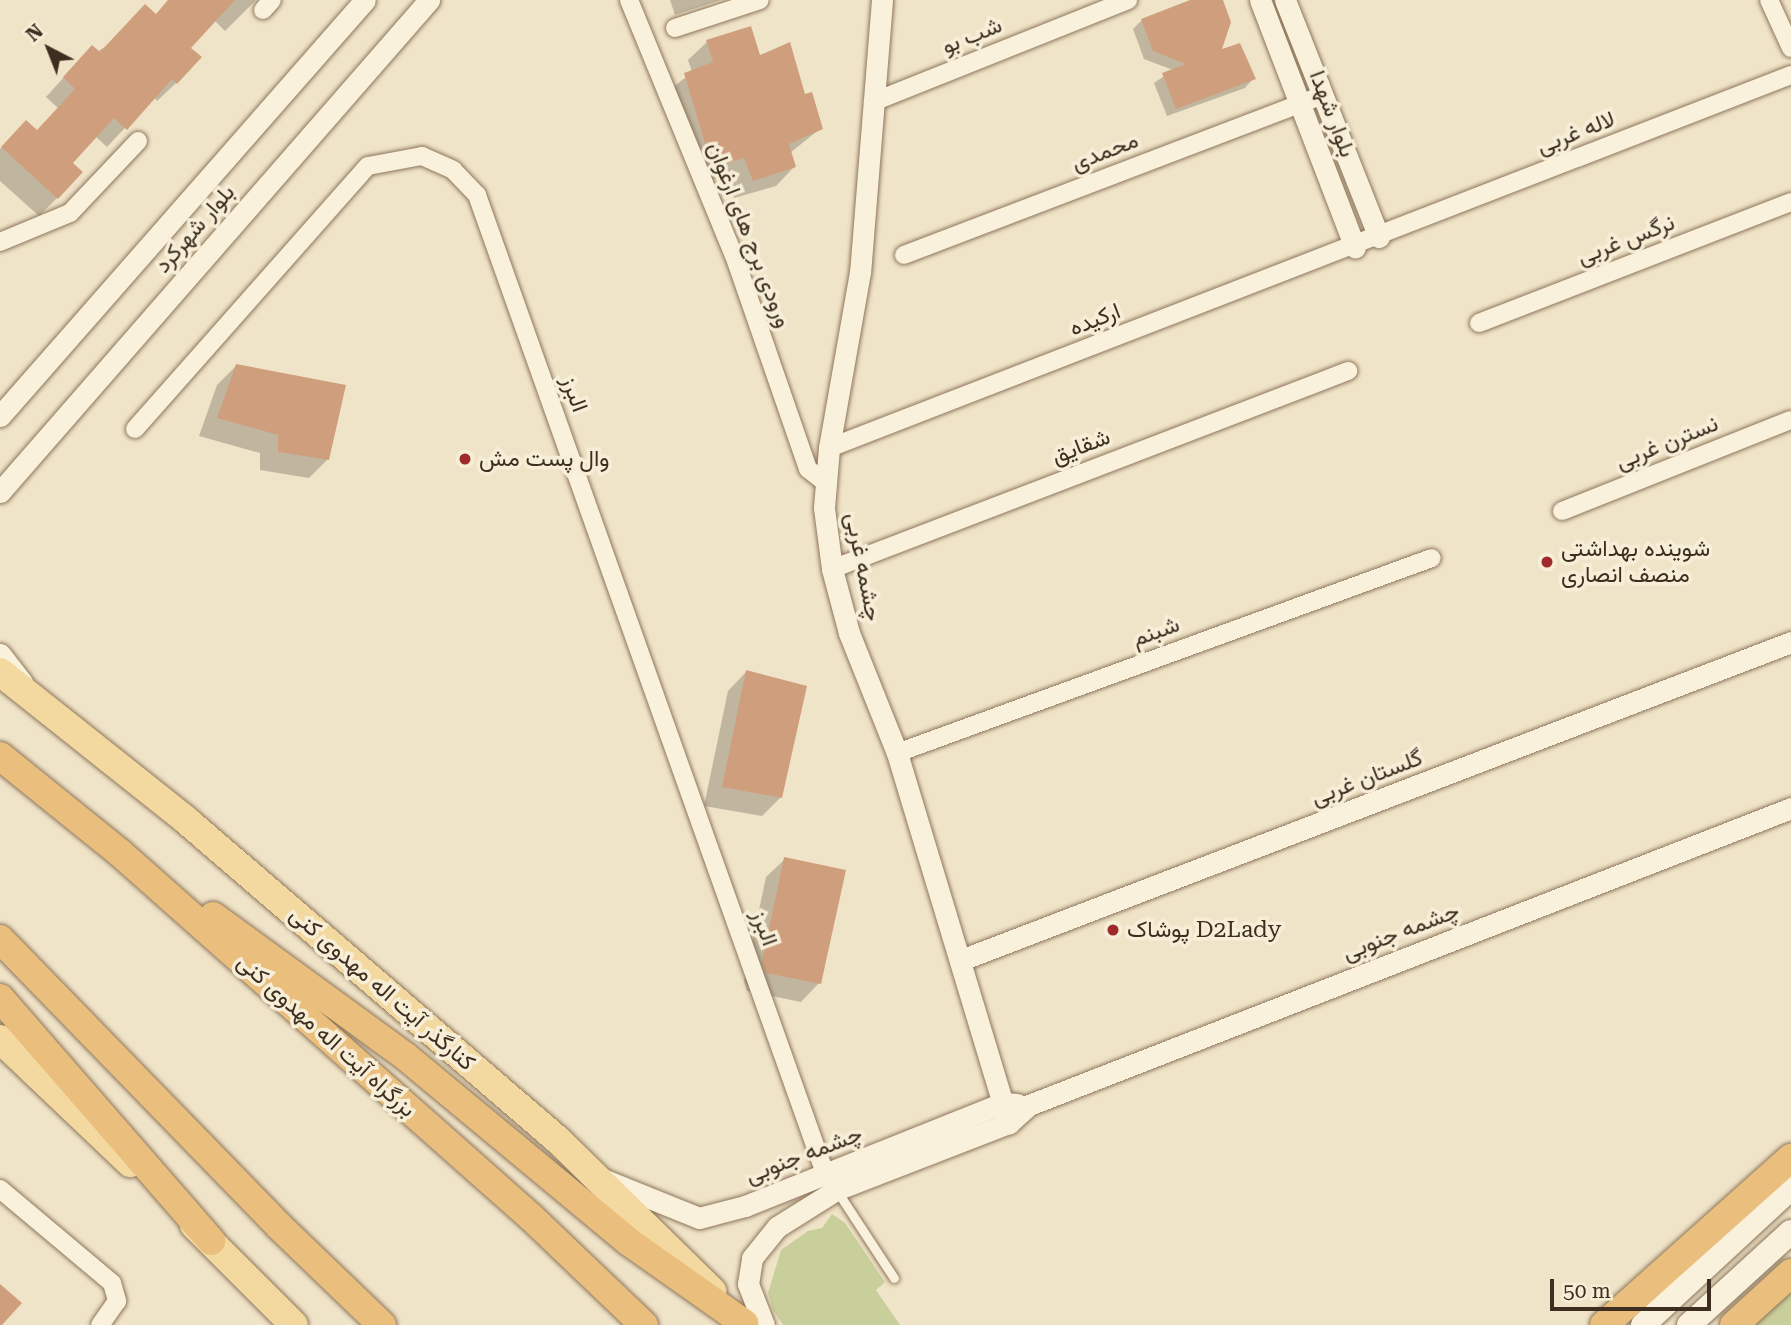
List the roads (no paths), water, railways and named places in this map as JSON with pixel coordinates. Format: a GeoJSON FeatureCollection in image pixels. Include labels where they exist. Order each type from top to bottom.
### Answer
{"type":"FeatureCollection","features":[{"type":"Feature","properties":{"kind":"highway","name":"بزرگراه آیت اله مهدوی کنی"},"geometry":{"type":"LineString","coordinates":[[0,756],[119,852],[532,1218],[644,1325]]}},
{"type":"Feature","properties":{"kind":"highway"},"geometry":{"type":"LineString","coordinates":[[119,852],[405,1056],[629,1242],[751,1324]]}},
{"type":"Feature","properties":{"kind":"highway"},"geometry":{"type":"LineString","coordinates":[[0,939],[279,1226],[382,1325]]}},
{"type":"Feature","properties":{"kind":"highway"},"geometry":{"type":"LineString","coordinates":[[0,998],[211,1241]]}},
{"type":"Feature","properties":{"kind":"highway"},"geometry":{"type":"LineString","coordinates":[[1604,1325],[1791,1157]]}},
{"type":"Feature","properties":{"kind":"highway"},"geometry":{"type":"LineString","coordinates":[[1734,1325],[1791,1273]]}},
{"type":"Feature","properties":{"kind":"main road","name":"کنارگذر آیت اله مهدوی کنی"},"geometry":{"type":"LineString","coordinates":[[0,672],[187,821],[598,1177],[751,1324]]}},
{"type":"Feature","properties":{"kind":"main road"},"geometry":{"type":"LineString","coordinates":[[0,1040],[211,1241],[294,1325]]}},
{"type":"Feature","properties":{"kind":"main road"},"geometry":{"type":"LineString","coordinates":[[1643,1325],[1791,1188]]}},
{"type":"Feature","properties":{"kind":"main road"},"geometry":{"type":"LineString","coordinates":[[1694,1320],[1791,1232]]}},
{"type":"Feature","properties":{"kind":"main road"},"geometry":{"type":"LineString","coordinates":[[268,1299],[281,1325]]}},
{"type":"Feature","properties":{"kind":"street","name":"بلوار شهرکرد"},"geometry":{"type":"LineString","coordinates":[[0,416],[365,0]]}},
{"type":"Feature","properties":{"kind":"street","name":"بلوار شهرکرد"},"geometry":{"type":"LineString","coordinates":[[0,492],[429,0]]}},
{"type":"Feature","properties":{"kind":"street","name":"ورودی برج های ارغوان"},"geometry":{"type":"LineString","coordinates":[[629,0],[736,261],[808,469],[826,483]]}},
{"type":"Feature","properties":{"kind":"street"},"geometry":{"type":"LineString","coordinates":[[675,28],[761,0]]}},
{"type":"Feature","properties":{"kind":"street","name":"چشمه غربی"},"geometry":{"type":"LineString","coordinates":[[882,0],[860,272],[829,447],[824,508],[832,569],[849,633],[897,753],[1006,1113]]}},
{"type":"Feature","properties":{"kind":"street","name":"شب بو"},"geometry":{"type":"LineString","coordinates":[[873,102],[1128,0]]}},
{"type":"Feature","properties":{"kind":"street","name":"بلوار شهدا"},"geometry":{"type":"LineString","coordinates":[[1260,0],[1354,247]]}},
{"type":"Feature","properties":{"kind":"street","name":"بلوار شهدا"},"geometry":{"type":"LineString","coordinates":[[1285,0],[1379,237]]}},
{"type":"Feature","properties":{"kind":"street"},"geometry":{"type":"LineString","coordinates":[[1769,0],[1791,48]]}},
{"type":"Feature","properties":{"kind":"street","name":"لاله غربی"},"geometry":{"type":"LineString","coordinates":[[1379,237],[1791,75]]}},
{"type":"Feature","properties":{"kind":"street","name":"محمدی"},"geometry":{"type":"LineString","coordinates":[[904,255],[1322,95]]}},
{"type":"Feature","properties":{"kind":"street"},"geometry":{"type":"LineString","coordinates":[[0,245],[71,213],[138,141]]}},
{"type":"Feature","properties":{"kind":"street","name":"البرز"},"geometry":{"type":"LineString","coordinates":[[135,429],[368,166],[422,156],[453,170],[477,195],[831,1183]]}},
{"type":"Feature","properties":{"kind":"street","name":"نرگس غربی"},"geometry":{"type":"LineString","coordinates":[[1479,323],[1791,202]]}},
{"type":"Feature","properties":{"kind":"street","name":"ارکیده"},"geometry":{"type":"LineString","coordinates":[[829,447],[1379,237]]}},
{"type":"Feature","properties":{"kind":"street","name":"شقایق"},"geometry":{"type":"LineString","coordinates":[[832,569],[1349,371]]}},
{"type":"Feature","properties":{"kind":"street","name":"نسترن غربی"},"geometry":{"type":"LineString","coordinates":[[1562,511],[1791,420]]}},
{"type":"Feature","properties":{"kind":"street","name":"شبنم"},"geometry":{"type":"LineString","coordinates":[[897,753],[1432,558]]}},
{"type":"Feature","properties":{"kind":"street","name":"گلستان غربی"},"geometry":{"type":"LineString","coordinates":[[961,960],[1791,642]]}},
{"type":"Feature","properties":{"kind":"street"},"geometry":{"type":"LineString","coordinates":[[0,654],[36,700]]}},
{"type":"Feature","properties":{"kind":"street","name":"چشمه جنوبی"},"geometry":{"type":"LineString","coordinates":[[598,1177],[699,1218],[831,1183],[1791,808]]}},
{"type":"Feature","properties":{"kind":"street","name":"چشمه جنوبی"},"geometry":{"type":"LineString","coordinates":[[751,1324],[748,1284],[752,1258],[777,1227],[831,1183]]}},
{"type":"Feature","properties":{"kind":"street"},"geometry":{"type":"LineString","coordinates":[[0,1189],[111,1283],[117,1301],[100,1325]]}},
{"type":"Feature","properties":{"kind":"lane"},"geometry":{"type":"LineString","coordinates":[[831,1183],[894,1278]]}},
{"type":"Feature","properties":{"kind":"place","name":"وال پست مش"},"geometry":{"type":"Point","coordinates":[465,459]}},
{"type":"Feature","properties":{"kind":"place","name":"شوینده بهداشتی منصف انصاری"},"geometry":{"type":"Point","coordinates":[1547,562]}},
{"type":"Feature","properties":{"kind":"place","name":"پوشاک D2Lady"},"geometry":{"type":"Point","coordinates":[1113,930]}}]}
